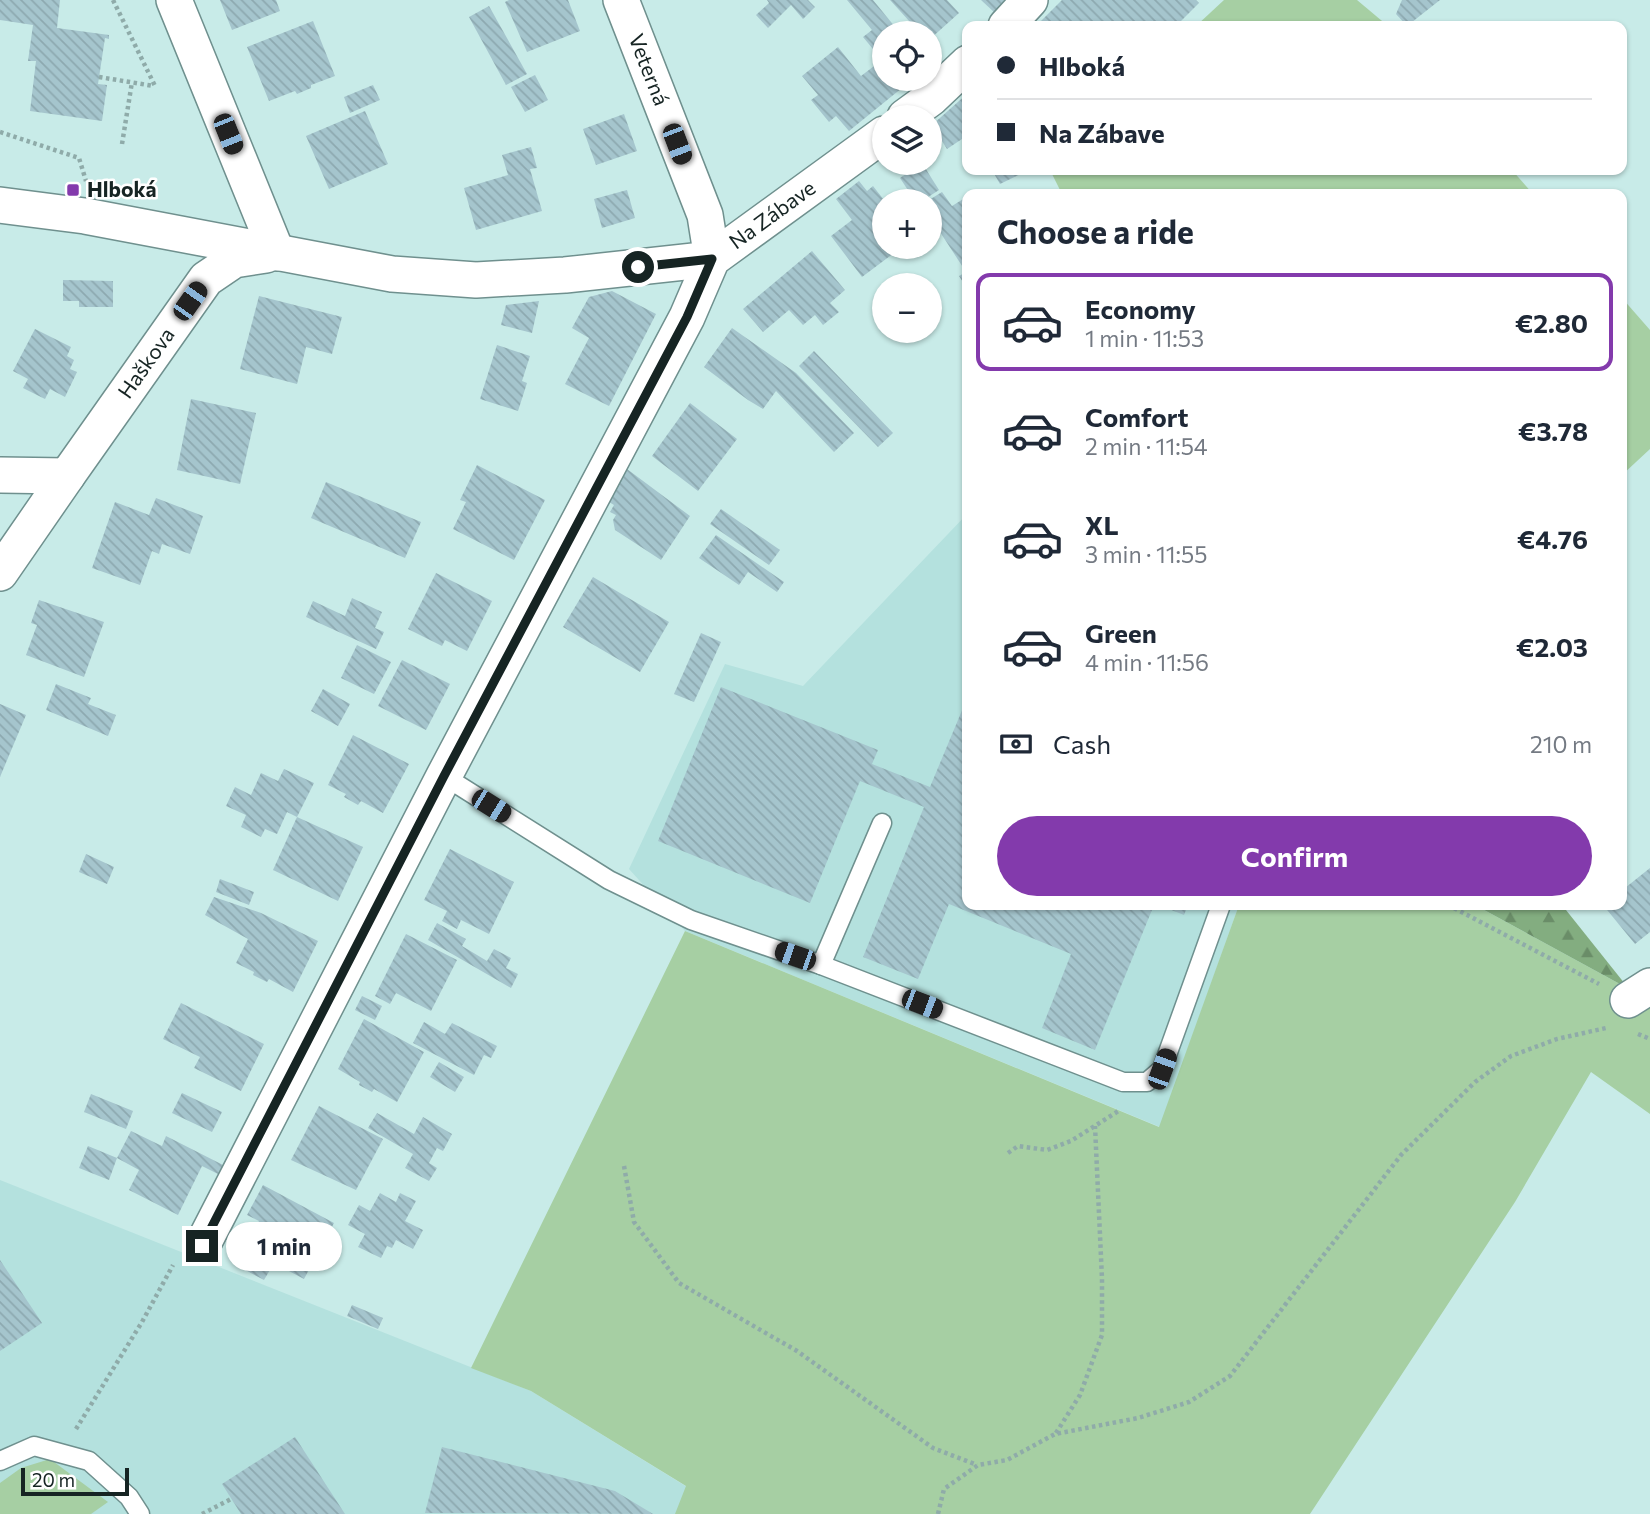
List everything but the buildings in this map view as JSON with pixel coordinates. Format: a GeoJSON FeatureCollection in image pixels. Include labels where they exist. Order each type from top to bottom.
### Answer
{"type":"FeatureCollection","features":[{"type":"Feature","properties":{"kind":"street"},"geometry":{"type":"LineString","coordinates":[[174,0],[277,253]]}},
{"type":"Feature","properties":{"kind":"street","name":"Veterná"},"geometry":{"type":"LineString","coordinates":[[621,0],[705,215],[712,259]]}},
{"type":"Feature","properties":{"kind":"street"},"geometry":{"type":"LineString","coordinates":[[1011,21],[1030,0]]}},
{"type":"Feature","properties":{"kind":"street"},"geometry":{"type":"LineString","coordinates":[[921,105],[962,69]]}},
{"type":"Feature","properties":{"kind":"street","name":"Na Zábave"},"geometry":{"type":"LineString","coordinates":[[188,1255],[687,317],[712,259],[872,143]]}},
{"type":"Feature","properties":{"kind":"street"},"geometry":{"type":"LineString","coordinates":[[0,205],[96,218],[392,274],[476,280],[565,275],[712,259]]}},
{"type":"Feature","properties":{"kind":"street","name":"Haškova"},"geometry":{"type":"LineString","coordinates":[[0,573],[206,279],[234,260],[277,253]]}},
{"type":"Feature","properties":{"kind":"street"},"geometry":{"type":"LineString","coordinates":[[0,475],[67,476]]}},
{"type":"Feature","properties":{"kind":"lane"},"geometry":{"type":"LineString","coordinates":[[444,776],[609,880],[691,920],[821,965],[1123,1082],[1147,1082],[1162,1069],[1219,910]]}},
{"type":"Feature","properties":{"kind":"lane"},"geometry":{"type":"LineString","coordinates":[[821,965],[882,823]]}},
{"type":"Feature","properties":{"kind":"lane"},"geometry":{"type":"LineString","coordinates":[[0,1461],[34,1446],[89,1461],[129,1497],[140,1514]]}},
{"type":"Feature","properties":{"kind":"path"},"geometry":{"type":"LineString","coordinates":[[99,77],[155,86],[113,0]]}},
{"type":"Feature","properties":{"kind":"path"},"geometry":{"type":"LineString","coordinates":[[122,144],[132,82]]}},
{"type":"Feature","properties":{"kind":"path"},"geometry":{"type":"LineString","coordinates":[[0,132],[79,158],[96,218]]}},
{"type":"Feature","properties":{"kind":"path"},"geometry":{"type":"LineString","coordinates":[[1457,910],[1630,1012],[1650,1039]]}},
{"type":"Feature","properties":{"kind":"path"},"geometry":{"type":"LineString","coordinates":[[938,1514],[944,1489],[978,1465],[1007,1460],[1055,1434],[1138,1418],[1189,1402],[1230,1376],[1401,1154],[1475,1082],[1511,1056],[1630,1012]]}},
{"type":"Feature","properties":{"kind":"path"},"geometry":{"type":"LineString","coordinates":[[1008,1153],[1018,1146],[1046,1150],[1072,1141],[1130,1103],[1147,1082]]}},
{"type":"Feature","properties":{"kind":"path"},"geometry":{"type":"LineString","coordinates":[[1055,1434],[1080,1395],[1102,1335],[1095,1126]]}},
{"type":"Feature","properties":{"kind":"path"},"geometry":{"type":"LineString","coordinates":[[624,1166],[634,1222],[679,1283],[797,1351],[933,1448],[978,1465]]}},
{"type":"Feature","properties":{"kind":"path"},"geometry":{"type":"LineString","coordinates":[[61,1454],[142,1322],[188,1255]]}},
{"type":"Feature","properties":{"kind":"path"},"geometry":{"type":"LineString","coordinates":[[202,1514],[211,1512],[231,1499]]}},
{"type":"Feature","properties":{"kind":"shaded area"},"geometry":{"type":"Polygon","coordinates":[[[962,519],[962,910],[1237,910],[1160,1127],[685,931],[629,869],[725,664],[803,686],[962,519]]]}},
{"type":"Feature","properties":{"kind":"shaded area"},"geometry":{"type":"Polygon","coordinates":[[[0,1180],[531,1391],[731,1514],[0,1514],[0,1180]]]}},
{"type":"Feature","properties":{"kind":"green space"},"geometry":{"type":"Polygon","coordinates":[[[1224,0],[1357,0],[1382,21],[1201,21],[1224,0]]]}},
{"type":"Feature","properties":{"kind":"green space"},"geometry":{"type":"Polygon","coordinates":[[[1052,175],[1516,175],[1529,189],[1060,189],[1052,175]]]}},
{"type":"Feature","properties":{"kind":"green space"},"geometry":{"type":"Polygon","coordinates":[[[1627,304],[1650,330],[1650,449],[1627,470],[1627,304]]]}},
{"type":"Feature","properties":{"kind":"green space"},"geometry":{"type":"Polygon","coordinates":[[[1237,910],[1484,910],[1650,999],[1650,1114],[1591,1072],[1515,1202],[1310,1514],[675,1514],[686,1486],[531,1391],[471,1368],[685,931],[1159,1127],[1237,910]]]}},
{"type":"Feature","properties":{"kind":"green space"},"geometry":{"type":"Polygon","coordinates":[[[1484,910],[1566,910],[1629,989],[1484,910]]]}},
{"type":"Feature","properties":{"kind":"green space"},"geometry":{"type":"Polygon","coordinates":[[[50,1459],[108,1502],[91,1514],[0,1514],[0,1483],[21,1468],[50,1459]]]}},
{"type":"Feature","properties":{"kind":"place","name":"Hlboká"},"geometry":{"type":"Point","coordinates":[73,190]}},
{"type":"Feature","properties":{"kind":"route"},"geometry":{"type":"LineString","coordinates":[[202,1246],[444,776],[687,317],[712,259],[638,267]]}}]}
